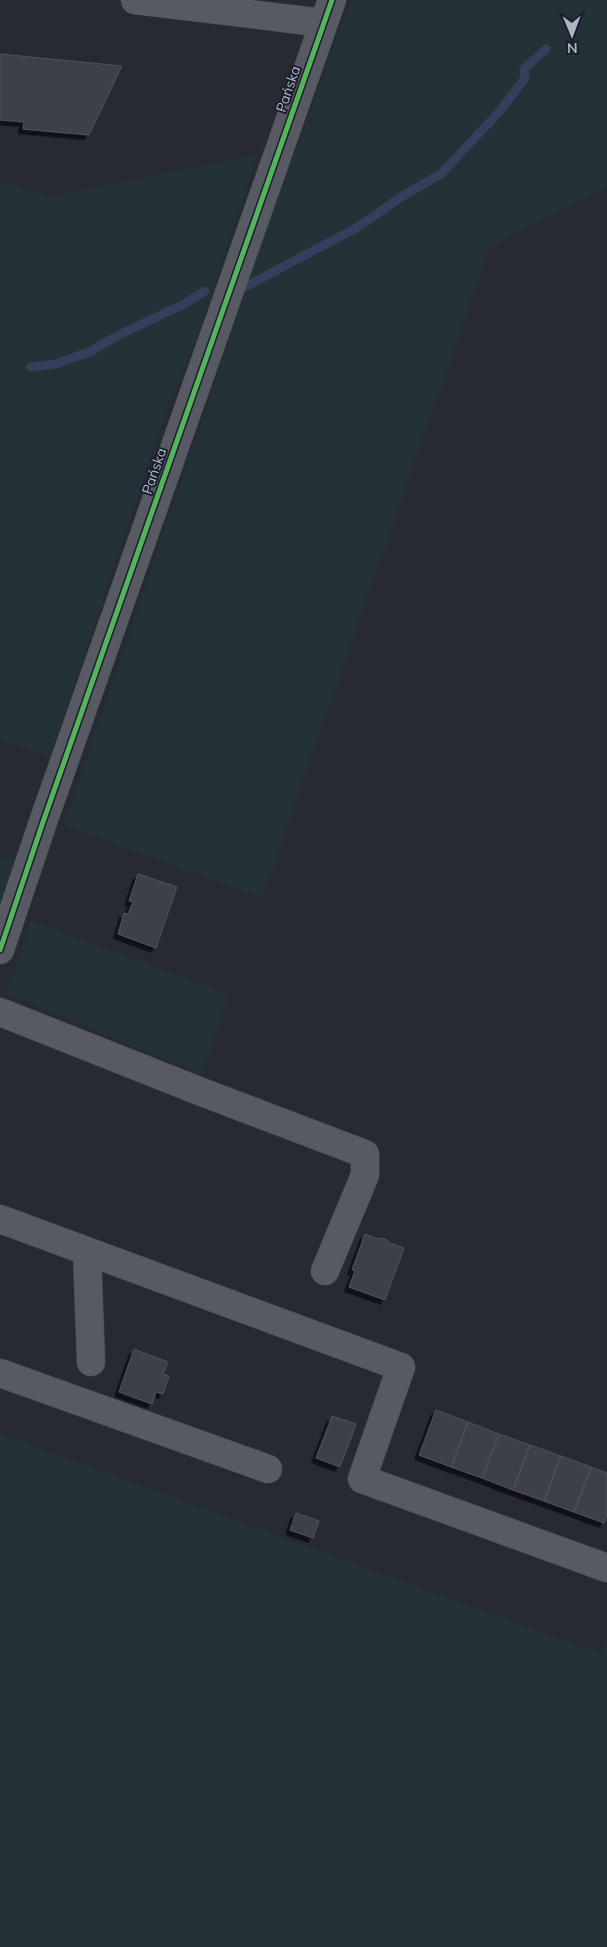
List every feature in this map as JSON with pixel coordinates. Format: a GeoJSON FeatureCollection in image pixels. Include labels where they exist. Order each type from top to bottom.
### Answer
{"type":"FeatureCollection","features":[{"type":"Feature","properties":{"kind":"street"},"geometry":{"type":"LineString","coordinates":[[135,0],[328,11]]}},
{"type":"Feature","properties":{"kind":"street","name":"Pańska"},"geometry":{"type":"LineString","coordinates":[[0,950],[328,11]]}},
{"type":"Feature","properties":{"kind":"street"},"geometry":{"type":"LineString","coordinates":[[0,1012],[365,1154],[365,1175],[325,1271]]}},
{"type":"Feature","properties":{"kind":"street"},"geometry":{"type":"LineString","coordinates":[[0,1219],[401,1368],[362,1479],[607,1568]]}},
{"type":"Feature","properties":{"kind":"street"},"geometry":{"type":"LineString","coordinates":[[87,1252],[91,1362]]}},
{"type":"Feature","properties":{"kind":"street"},"geometry":{"type":"LineString","coordinates":[[0,1373],[268,1469]]}},
{"type":"Feature","properties":{"kind":"shaded area"},"geometry":{"type":"Polygon","coordinates":[[[351,0],[607,0],[607,188],[490,247],[262,898],[64,825],[271,216],[351,0]]]}},
{"type":"Feature","properties":{"kind":"shaded area"},"geometry":{"type":"Polygon","coordinates":[[[259,154],[198,334],[164,419],[50,757],[0,740],[0,181],[49,197],[259,154]]]}},
{"type":"Feature","properties":{"kind":"shaded area"},"geometry":{"type":"Polygon","coordinates":[[[0,858],[15,859],[0,903],[0,858]]]}},
{"type":"Feature","properties":{"kind":"shaded area"},"geometry":{"type":"Polygon","coordinates":[[[31,921],[229,995],[201,1074],[7,994],[31,921]]]}},
{"type":"Feature","properties":{"kind":"shaded area"},"geometry":{"type":"Polygon","coordinates":[[[0,1434],[601,1654],[607,1640],[607,1947],[0,1947],[0,1434]]]}},
{"type":"Feature","properties":{"kind":"building"},"geometry":{"type":"Polygon","coordinates":[[[0,54],[122,66],[89,135],[23,129],[24,122],[0,120],[0,54]]]}},
{"type":"Feature","properties":{"kind":"building"},"geometry":{"type":"Polygon","coordinates":[[[138,874],[177,887],[156,948],[118,934],[124,913],[128,914],[133,902],[129,901],[138,874]]]}},
{"type":"Feature","properties":{"kind":"building"},"geometry":{"type":"Polygon","coordinates":[[[365,1234],[378,1239],[382,1238],[389,1243],[404,1248],[385,1300],[349,1287],[355,1271],[352,1270],[365,1234]]]}},
{"type":"Feature","properties":{"kind":"building"},"geometry":{"type":"Polygon","coordinates":[[[134,1349],[168,1362],[163,1374],[169,1376],[163,1394],[156,1392],[152,1404],[119,1392],[134,1349]]]}},
{"type":"Feature","properties":{"kind":"building"},"geometry":{"type":"Polygon","coordinates":[[[436,1410],[468,1422],[451,1467],[419,1455],[436,1410]]]}},
{"type":"Feature","properties":{"kind":"building"},"geometry":{"type":"Polygon","coordinates":[[[332,1416],[356,1424],[340,1467],[316,1458],[332,1416]]]}},
{"type":"Feature","properties":{"kind":"building"},"geometry":{"type":"Polygon","coordinates":[[[468,1422],[499,1434],[482,1478],[451,1467],[468,1422]]]}},
{"type":"Feature","properties":{"kind":"building"},"geometry":{"type":"Polygon","coordinates":[[[499,1434],[530,1445],[513,1490],[482,1478],[499,1434]]]}},
{"type":"Feature","properties":{"kind":"building"},"geometry":{"type":"Polygon","coordinates":[[[530,1445],[561,1456],[544,1501],[513,1490],[530,1445]]]}},
{"type":"Feature","properties":{"kind":"building"},"geometry":{"type":"Polygon","coordinates":[[[561,1456],[591,1467],[574,1512],[544,1501],[561,1456]]]}},
{"type":"Feature","properties":{"kind":"building"},"geometry":{"type":"Polygon","coordinates":[[[591,1467],[607,1473],[607,1516],[604,1523],[574,1512],[591,1467]]]}},
{"type":"Feature","properties":{"kind":"building"},"geometry":{"type":"Polygon","coordinates":[[[296,1513],[319,1521],[313,1538],[290,1530],[296,1513]]]}},
{"type":"Feature","properties":{"kind":"waterway"},"geometry":{"type":"LineString","coordinates":[[245,287],[358,227],[401,197],[441,174],[500,111],[525,78],[524,69],[546,49]]}},
{"type":"Feature","properties":{"kind":"waterway"},"geometry":{"type":"LineString","coordinates":[[31,367],[56,364],[89,352],[119,335],[184,304],[205,291]]}},
{"type":"Feature","properties":{"kind":"cycle path"},"geometry":{"type":"LineString","coordinates":[[0,950],[43,822],[332,0]]}}]}
